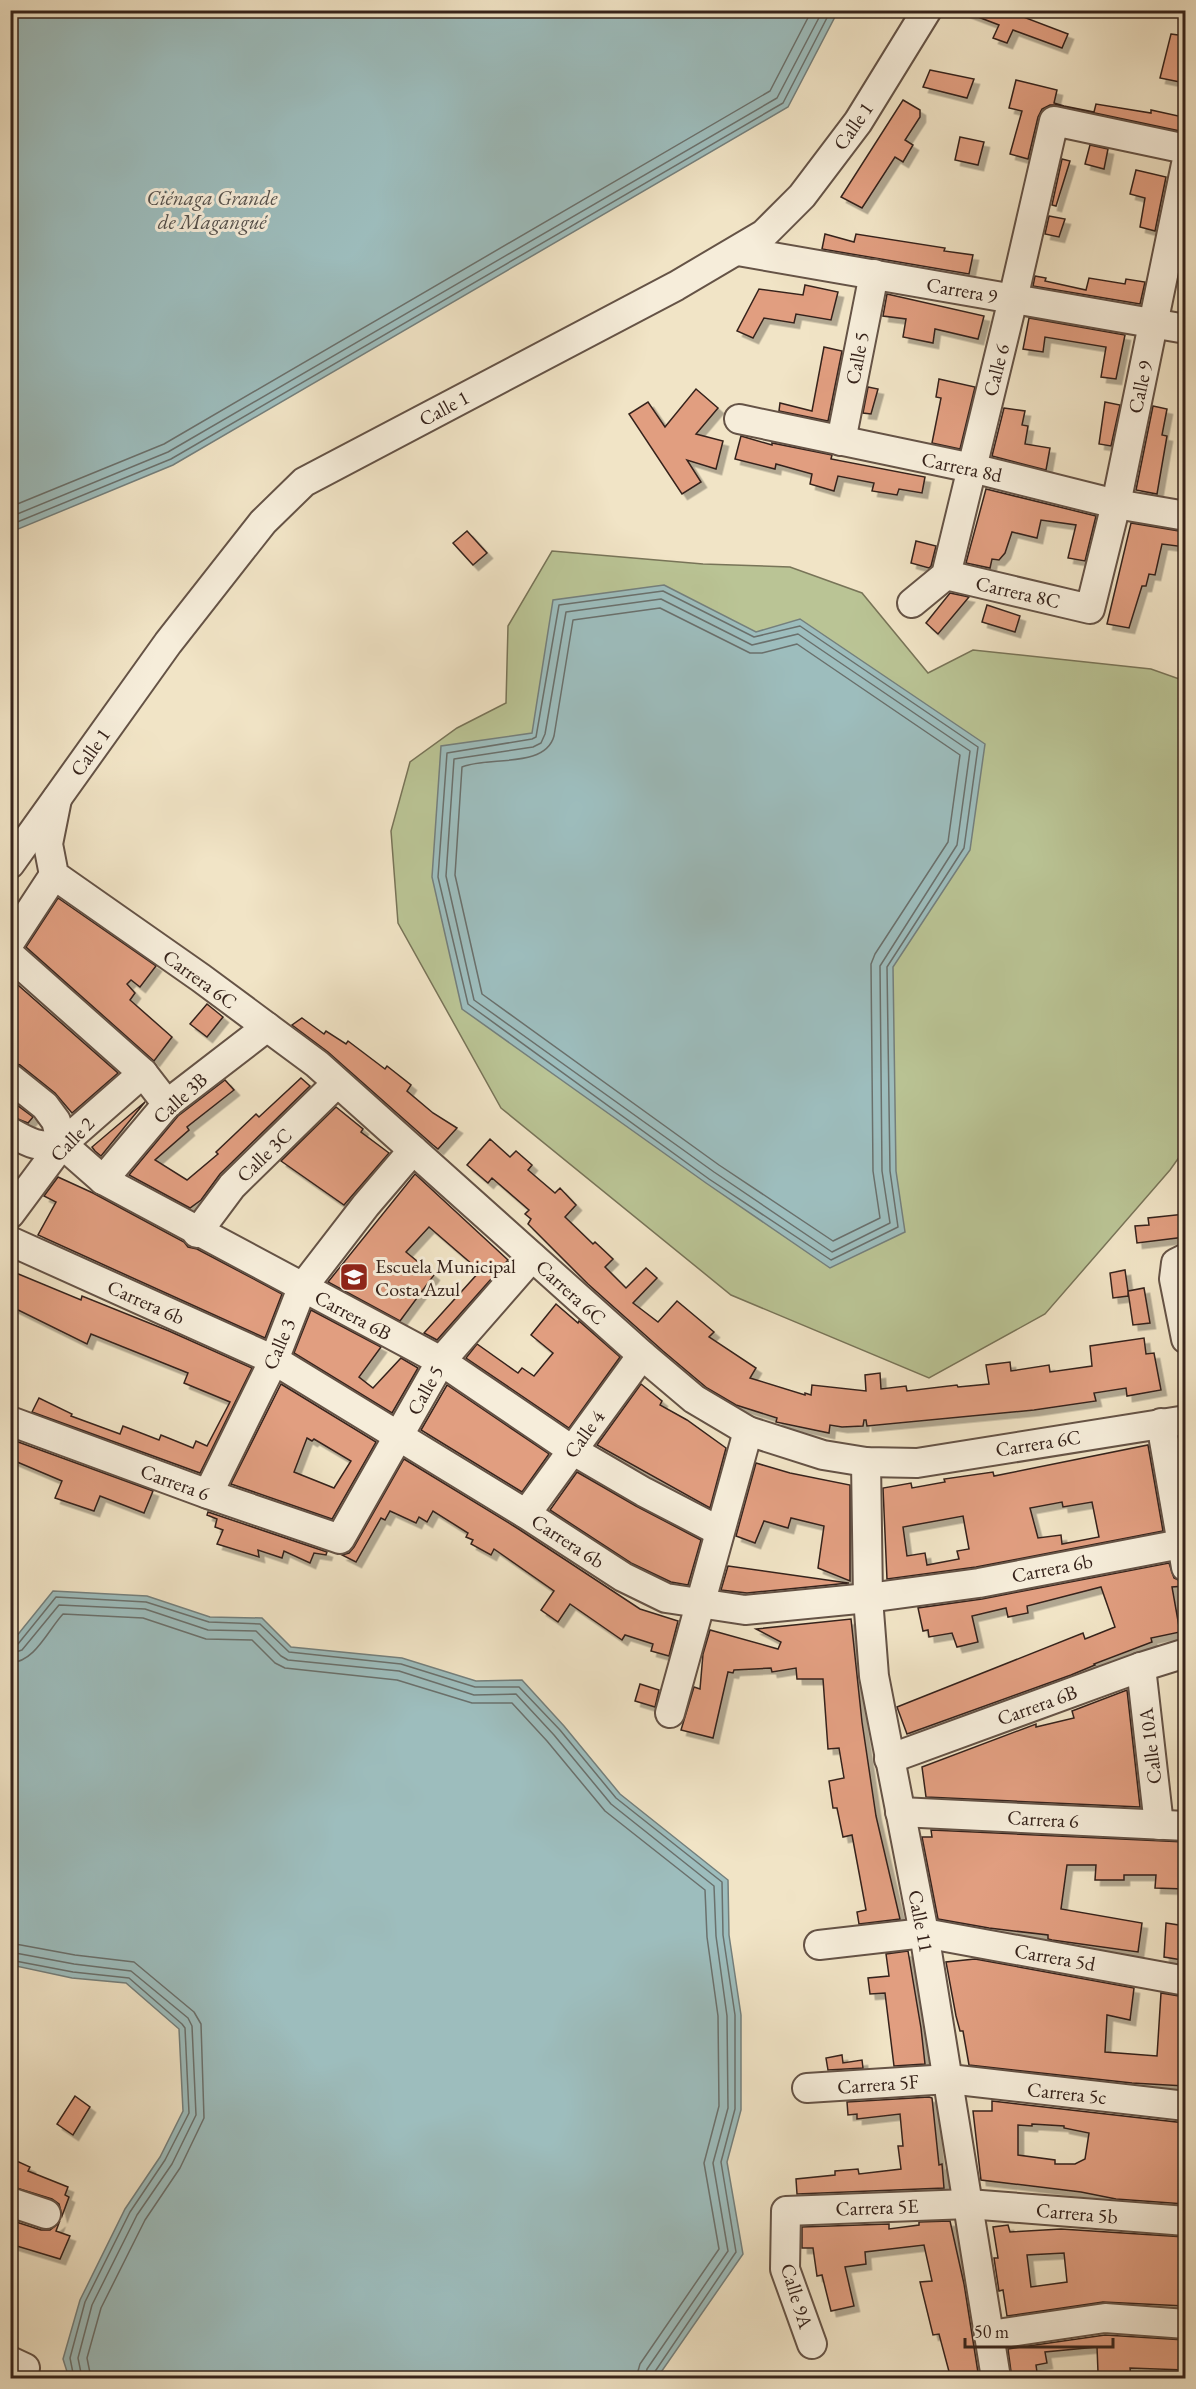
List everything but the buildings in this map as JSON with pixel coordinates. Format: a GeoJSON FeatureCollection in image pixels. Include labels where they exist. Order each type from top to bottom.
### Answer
{"type":"FeatureCollection","features":[{"type":"Feature","properties":{"kind":"street","name":"Calle 1"},"geometry":{"type":"LineString","coordinates":[[10,864],[168,643],[263,522],[304,482],[676,286],[764,234],[802,196],[858,122],[927,10]]}},
{"type":"Feature","properties":{"kind":"street","name":"Calle 6"},"geometry":{"type":"LineString","coordinates":[[946,575],[1054,121],[1185,149]]}},
{"type":"Feature","properties":{"kind":"street","name":"Calle 9"},"geometry":{"type":"LineString","coordinates":[[1090,609],[1116,504],[1185,164]]}},
{"type":"Feature","properties":{"kind":"street","name":"Carrera 9"},"geometry":{"type":"LineString","coordinates":[[738,251],[1185,329]]}},
{"type":"Feature","properties":{"kind":"street","name":"Calle 5"},"geometry":{"type":"LineString","coordinates":[[841,441],[874,274]]}},
{"type":"Feature","properties":{"kind":"street","name":"Carrera 8d"},"geometry":{"type":"LineString","coordinates":[[739,419],[972,468],[1116,504],[1185,516]]}},
{"type":"Feature","properties":{"kind":"street"},"geometry":{"type":"LineString","coordinates":[[912,603],[946,575]]}},
{"type":"Feature","properties":{"kind":"street","name":"Carrera 8C"},"geometry":{"type":"LineString","coordinates":[[946,575],[1090,609]]}},
{"type":"Feature","properties":{"kind":"street"},"geometry":{"type":"LineString","coordinates":[[10,942],[54,876],[48,844],[57,799]]}},
{"type":"Feature","properties":{"kind":"street","name":"Carrera 6C"},"geometry":{"type":"LineString","coordinates":[[54,876],[201,978],[337,1083],[642,1355],[694,1399],[747,1431],[823,1455],[866,1462],[917,1463],[1173,1421]]}},
{"type":"Feature","properties":{"kind":"street"},"geometry":{"type":"LineString","coordinates":[[10,955],[143,1073],[167,1104]]}},
{"type":"Feature","properties":{"kind":"street","name":"Calle 3B"},"geometry":{"type":"LineString","coordinates":[[103,1180],[167,1104],[267,1027]]}},
{"type":"Feature","properties":{"kind":"street","name":"Calle 2"},"geometry":{"type":"LineString","coordinates":[[10,1214],[62,1144],[143,1073]]}},
{"type":"Feature","properties":{"kind":"street","name":"Carrera 6B"},"geometry":{"type":"LineString","coordinates":[[10,1078],[45,1106],[56,1121],[62,1144],[103,1180],[197,1233],[441,1360],[572,1450],[644,1492],[719,1531]]}},
{"type":"Feature","properties":{"kind":"street","name":"Calle 3C"},"geometry":{"type":"LineString","coordinates":[[197,1233],[232,1186],[337,1083]]}},
{"type":"Feature","properties":{"kind":"street"},"geometry":{"type":"LineString","coordinates":[[10,1132],[30,1144],[45,1147],[62,1144]]}},
{"type":"Feature","properties":{"kind":"street","name":"Calle 3"},"geometry":{"type":"LineString","coordinates":[[208,1494],[274,1360],[302,1288],[366,1205],[413,1150]]}},
{"type":"Feature","properties":{"kind":"street","name":"Carrera 6b"},"geometry":{"type":"LineString","coordinates":[[10,1241],[274,1360],[526,1514],[623,1577],[666,1598],[700,1605],[745,1610],[868,1598],[1183,1555]]}},
{"type":"Feature","properties":{"kind":"street","name":"Calle 5"},"geometry":{"type":"LineString","coordinates":[[340,1539],[441,1360],[532,1257]]}},
{"type":"Feature","properties":{"kind":"street"},"geometry":{"type":"LineString","coordinates":[[1181,1261],[1174,1278],[1185,1339]]}},
{"type":"Feature","properties":{"kind":"street","name":"Calle 4"},"geometry":{"type":"LineString","coordinates":[[526,1514],[642,1355]]}},
{"type":"Feature","properties":{"kind":"street","name":"Carrera 6"},"geometry":{"type":"LineString","coordinates":[[10,1421],[208,1494],[340,1539]]}},
{"type":"Feature","properties":{"kind":"street"},"geometry":{"type":"LineString","coordinates":[[1173,1421],[1183,1555]]}},
{"type":"Feature","properties":{"kind":"street"},"geometry":{"type":"LineString","coordinates":[[670,1713],[747,1431]]}},
{"type":"Feature","properties":{"kind":"street","name":"Calle 11"},"geometry":{"type":"LineString","coordinates":[[866,1462],[868,1598],[874,1676],[924,1933],[996,2379]]}},
{"type":"Feature","properties":{"kind":"street","name":"Carrera 6B"},"geometry":{"type":"LineString","coordinates":[[889,1760],[1185,1653]]}},
{"type":"Feature","properties":{"kind":"street","name":"Calle 10A"},"geometry":{"type":"LineString","coordinates":[[1141,1668],[1172,1825]]}},
{"type":"Feature","properties":{"kind":"street","name":"Carrera 6"},"geometry":{"type":"LineString","coordinates":[[900,1812],[1172,1825]]}},
{"type":"Feature","properties":{"kind":"street","name":"Carrera 5d"},"geometry":{"type":"LineString","coordinates":[[819,1945],[924,1933],[1185,1981]]}},
{"type":"Feature","properties":{"kind":"street","name":"Carrera 5F"},"geometry":{"type":"LineString","coordinates":[[807,2088],[949,2079]]}},
{"type":"Feature","properties":{"kind":"street","name":"Carrera 5c"},"geometry":{"type":"LineString","coordinates":[[949,2079],[1185,2106]]}},
{"type":"Feature","properties":{"kind":"street"},"geometry":{"type":"LineString","coordinates":[[10,2202],[46,2214]]}},
{"type":"Feature","properties":{"kind":"street","name":"Carrera 5E"},"geometry":{"type":"LineString","coordinates":[[786,2211],[968,2204]]}},
{"type":"Feature","properties":{"kind":"street","name":"Carrera 5b"},"geometry":{"type":"LineString","coordinates":[[968,2204],[1185,2222]]}},
{"type":"Feature","properties":{"kind":"street","name":"Calle 9A"},"geometry":{"type":"LineString","coordinates":[[786,2211],[785,2269],[812,2344]]}},
{"type":"Feature","properties":{"kind":"street"},"geometry":{"type":"LineString","coordinates":[[990,2335],[1105,2318],[1185,2324]]}},
{"type":"Feature","properties":{"kind":"green space"},"geometry":{"type":"Polygon","coordinates":[[[552,551],[703,564],[790,567],[862,593],[928,673],[973,650],[1151,669],[1185,681],[1185,1149],[1170,1170],[1045,1314],[929,1378],[731,1295],[501,1108],[398,923],[391,831],[410,762],[457,728],[506,703],[508,626],[552,551]]]}},
{"type":"Feature","properties":{"kind":"water","name":"Ciénaga Grande de Magangué"},"geometry":{"type":"Polygon","coordinates":[[[11,10],[838,11],[788,107],[173,465],[11,532],[11,10]]]}},
{"type":"Feature","properties":{"kind":"water"},"geometry":{"type":"Polygon","coordinates":[[[664,585],[756,632],[800,619],[985,744],[970,850],[893,967],[896,1171],[905,1232],[830,1268],[706,1183],[462,1009],[432,877],[441,746],[532,733],[553,600],[664,585]]]}},
{"type":"Feature","properties":{"kind":"water"},"geometry":{"type":"Polygon","coordinates":[[[53,1591],[147,1596],[210,1617],[262,1618],[291,1647],[402,1658],[476,1681],[522,1680],[564,1726],[620,1794],[728,1880],[729,1935],[741,2015],[741,2110],[727,2162],[743,2254],[657,2378],[69,2378],[63,2359],[80,2300],[125,2209],[160,2157],[183,2111],[179,2029],[126,1983],[72,1978],[11,1965],[11,1643],[53,1591]]]}},
{"type":"Feature","properties":{"kind":"place","name":"Escuela Municipal Costa Azul"},"geometry":{"type":"Point","coordinates":[354,1277]}}]}
